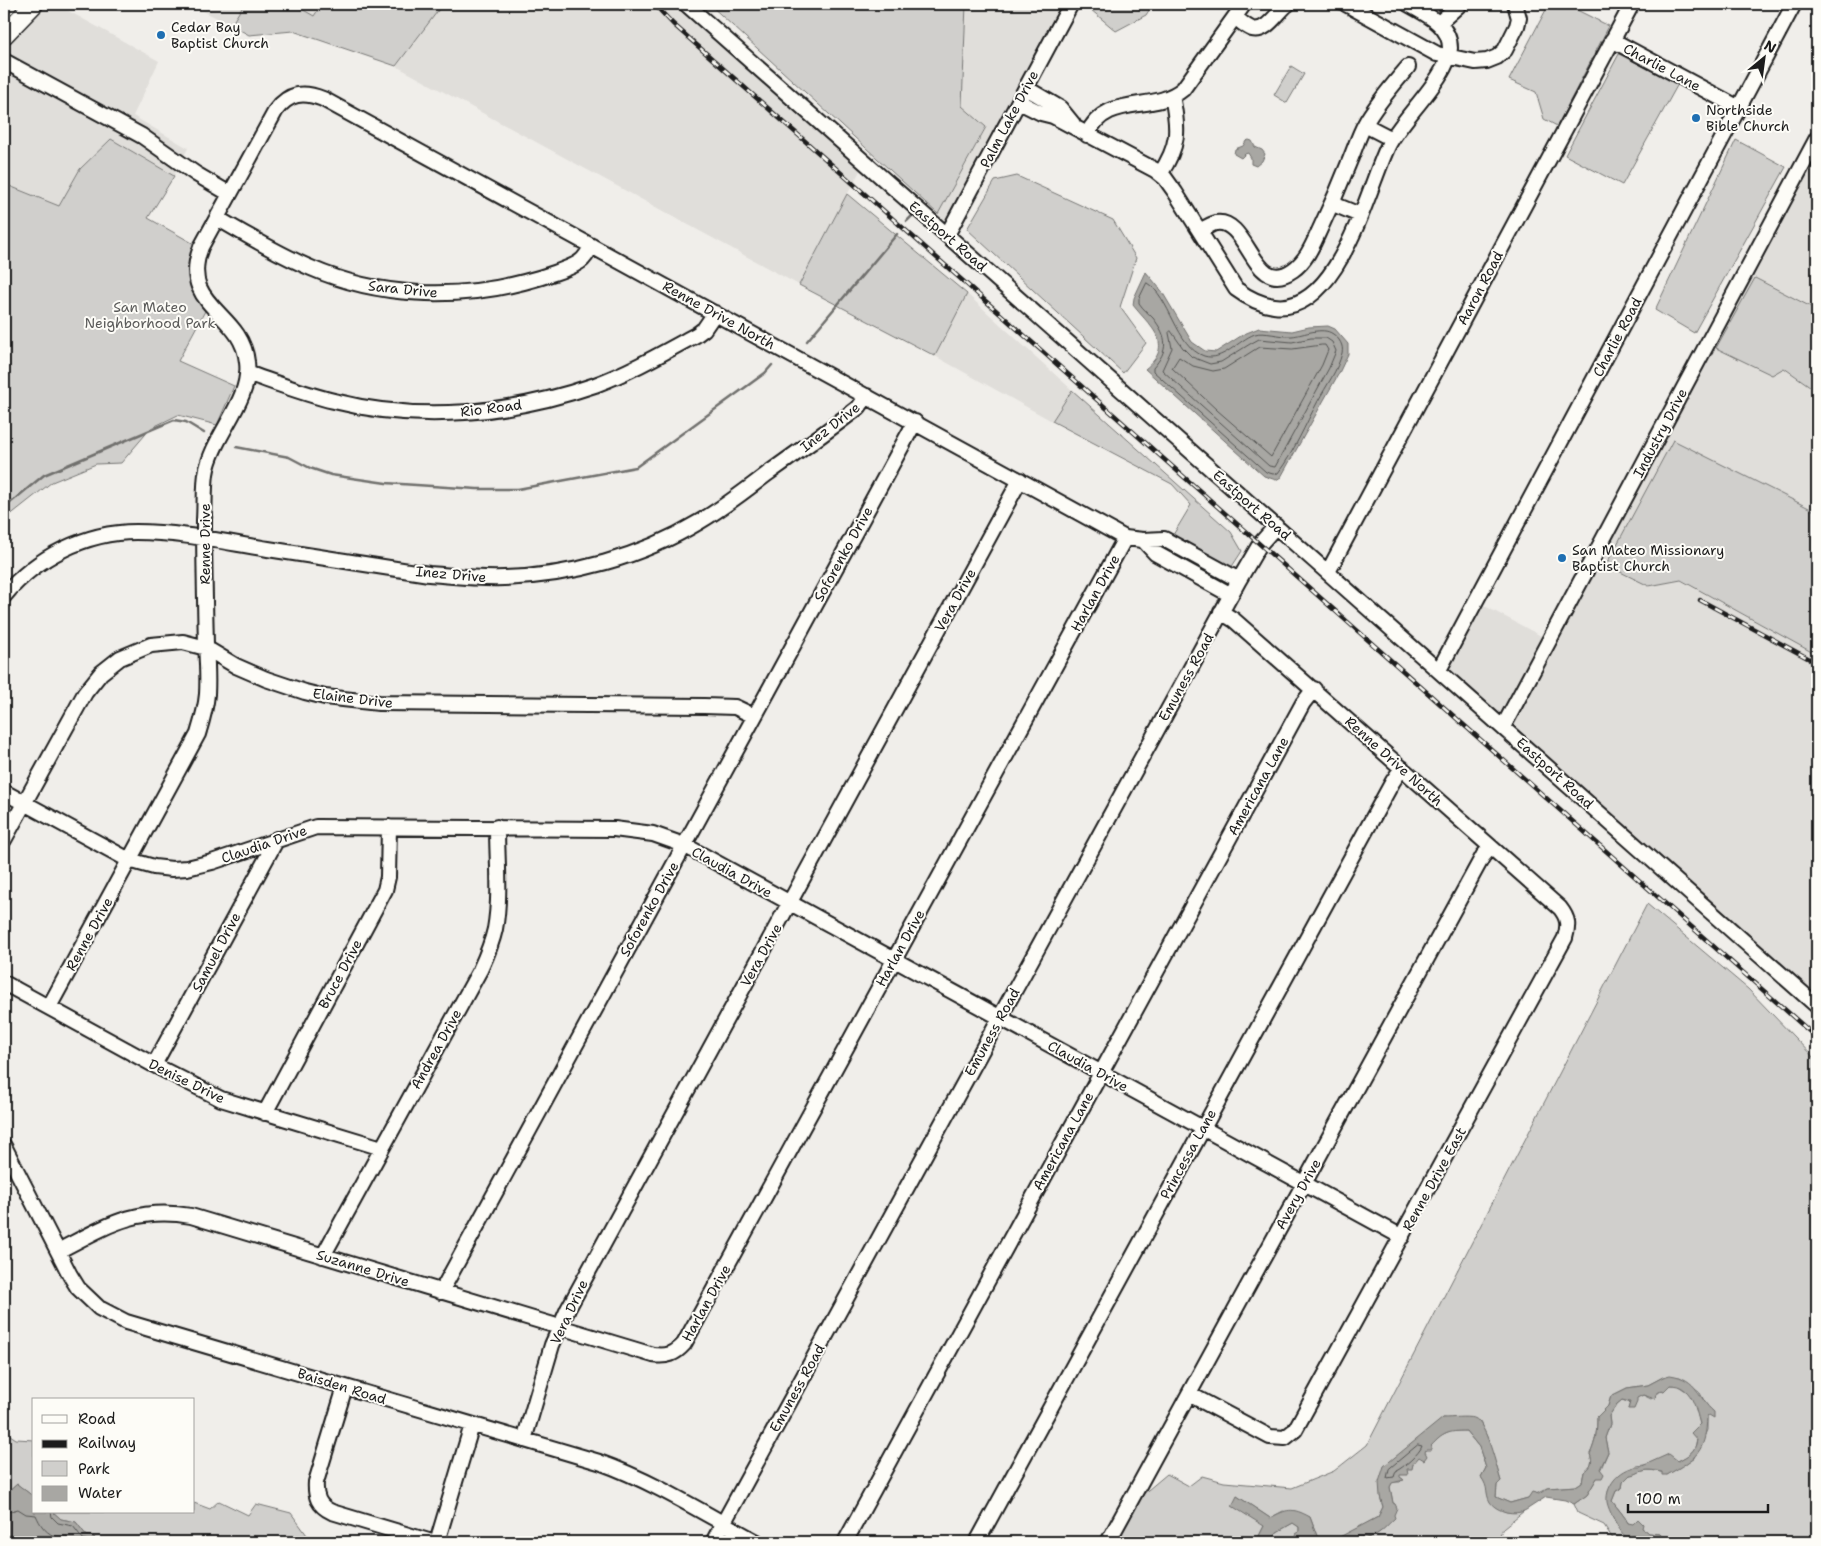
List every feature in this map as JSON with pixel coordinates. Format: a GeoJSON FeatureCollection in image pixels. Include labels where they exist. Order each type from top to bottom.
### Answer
{"type":"FeatureCollection","features":[{"type":"Feature","properties":{"kind":"main road"},"geometry":{"type":"LineString","coordinates":[[4,8],[8,4]]}},
{"type":"Feature","properties":{"kind":"main road"},"geometry":{"type":"LineString","coordinates":[[4,34],[34,4]]}},
{"type":"Feature","properties":{"kind":"street","name":"Eastport Road"},"geometry":{"type":"LineString","coordinates":[[686,4],[1817,1006]]}},
{"type":"Feature","properties":{"kind":"street","name":"Palm Lake Drive"},"geometry":{"type":"LineString","coordinates":[[947,235],[1071,4]]}},
{"type":"Feature","properties":{"kind":"street"},"geometry":{"type":"LineString","coordinates":[[1082,132],[1104,113],[1116,107],[1150,103],[1172,96],[1183,89],[1244,4]]}},
{"type":"Feature","properties":{"kind":"street"},"geometry":{"type":"LineString","coordinates":[[1234,17],[1253,29],[1259,29],[1266,26],[1288,4]]}},
{"type":"Feature","properties":{"kind":"street"},"geometry":{"type":"LineString","coordinates":[[1346,4],[1437,54],[1476,62],[1487,61],[1497,57],[1505,50],[1519,18],[1515,4]]}},
{"type":"Feature","properties":{"kind":"street"},"geometry":{"type":"LineString","coordinates":[[1019,102],[1040,113],[1048,122],[1059,127],[1082,132],[1160,174],[1175,192],[1236,289],[1259,303],[1288,306],[1307,299],[1328,278],[1341,257],[1392,139],[1443,70],[1449,57],[1449,40],[1439,24],[1408,4]]}},
{"type":"Feature","properties":{"kind":"street"},"geometry":{"type":"LineString","coordinates":[[1439,24],[1460,4]]}},
{"type":"Feature","properties":{"kind":"street","name":"Aaron Road"},"geometry":{"type":"LineString","coordinates":[[1328,572],[1632,4]]}},
{"type":"Feature","properties":{"kind":"street","name":"Charlie Road"},"geometry":{"type":"LineString","coordinates":[[1439,670],[1794,4]]}},
{"type":"Feature","properties":{"kind":"street","name":"Charlie Lane"},"geometry":{"type":"LineString","coordinates":[[1612,40],[1738,108]]}},
{"type":"Feature","properties":{"kind":"street"},"geometry":{"type":"LineString","coordinates":[[4,61],[142,136],[196,174],[230,194]]}},
{"type":"Feature","properties":{"kind":"street"},"geometry":{"type":"LineString","coordinates":[[1200,231],[1215,223],[1227,224],[1237,232],[1256,263],[1263,270],[1276,275],[1292,271],[1302,262],[1312,248],[1333,204],[1365,125],[1408,67]]}},
{"type":"Feature","properties":{"kind":"street"},"geometry":{"type":"LineString","coordinates":[[1026,88],[1060,108],[1082,132]]}},
{"type":"Feature","properties":{"kind":"street","name":"Renne Drive North"},"geometry":{"type":"LineString","coordinates":[[294,95],[303,93],[323,99],[1125,538],[1143,540],[1164,539],[1238,580]]}},
{"type":"Feature","properties":{"kind":"street","name":"Renne Drive"},"geometry":{"type":"LineString","coordinates":[[49,1007],[198,734],[208,693],[204,539],[205,482],[207,468],[219,437],[242,396],[247,373],[247,362],[239,336],[203,297],[196,275],[197,258],[276,110],[281,103],[294,95]]}},
{"type":"Feature","properties":{"kind":"street"},"geometry":{"type":"LineString","coordinates":[[1160,174],[1174,149],[1177,132],[1172,96]]}},
{"type":"Feature","properties":{"kind":"street"},"geometry":{"type":"LineString","coordinates":[[1365,125],[1392,139]]}},
{"type":"Feature","properties":{"kind":"street","name":"Industry Drive"},"geometry":{"type":"LineString","coordinates":[[1503,727],[1817,138]]}},
{"type":"Feature","properties":{"kind":"street"},"geometry":{"type":"LineString","coordinates":[[1333,204],[1360,215]]}},
{"type":"Feature","properties":{"kind":"street","name":"Sara Drive"},"geometry":{"type":"LineString","coordinates":[[217,218],[312,269],[361,284],[419,293],[477,291],[534,279],[583,260],[592,246]]}},
{"type":"Feature","properties":{"kind":"street","name":"Rio Road"},"geometry":{"type":"LineString","coordinates":[[247,373],[305,393],[363,407],[426,413],[476,412],[537,402],[596,384],[644,364],[696,334],[704,329],[716,313]]}},
{"type":"Feature","properties":{"kind":"street","name":"Inez Drive"},"geometry":{"type":"LineString","coordinates":[[4,596],[17,581],[48,558],[71,546],[96,537],[134,532],[204,539],[428,574],[512,578],[574,570],[641,550],[698,523],[859,407],[867,396]]}},
{"type":"Feature","properties":{"kind":"street","name":"Soforenko Drive"},"geometry":{"type":"LineString","coordinates":[[441,1292],[915,422]]}},
{"type":"Feature","properties":{"kind":"street","name":"Vera Drive"},"geometry":{"type":"LineString","coordinates":[[524,1440],[559,1326],[1020,480]]}},
{"type":"Feature","properties":{"kind":"street","name":"Emuness Road"},"geometry":{"type":"LineString","coordinates":[[713,1542],[1238,580],[1260,544],[1276,526]]}},
{"type":"Feature","properties":{"kind":"street","name":"Harlan Drive"},"geometry":{"type":"LineString","coordinates":[[671,1355],[684,1344],[1125,538]]}},
{"type":"Feature","properties":{"kind":"street"},"geometry":{"type":"LineString","coordinates":[[1143,540],[1155,553],[1231,595]]}},
{"type":"Feature","properties":{"kind":"street","name":"Renne Drive North"},"geometry":{"type":"LineString","coordinates":[[1221,612],[1234,620],[1314,689],[1565,914]]}},
{"type":"Feature","properties":{"kind":"street","name":"Elaine Drive"},"geometry":{"type":"LineString","coordinates":[[4,840],[85,693],[101,673],[120,658],[150,645],[183,642],[206,648],[236,666],[266,679],[325,697],[379,703],[704,706],[735,708],[754,716]]}},
{"type":"Feature","properties":{"kind":"street","name":"Americana Lane"},"geometry":{"type":"LineString","coordinates":[[845,1542],[1303,703],[1314,689]]}},
{"type":"Feature","properties":{"kind":"street","name":"Princessa Lane"},"geometry":{"type":"LineString","coordinates":[[977,1542],[1393,780],[1402,768]]}},
{"type":"Feature","properties":{"kind":"street","name":"Claudia Drive"},"geometry":{"type":"LineString","coordinates":[[4,792],[129,860],[154,867],[187,868],[212,862],[316,827],[614,829],[653,834],[684,845],[1402,1237]]}},
{"type":"Feature","properties":{"kind":"street","name":"Bruce Drive"},"geometry":{"type":"LineString","coordinates":[[265,1113],[385,890],[388,877],[389,826]]}},
{"type":"Feature","properties":{"kind":"street","name":"Andrea Drive"},"geometry":{"type":"LineString","coordinates":[[323,1256],[480,970],[488,952],[497,910],[497,827]]}},
{"type":"Feature","properties":{"kind":"street","name":"Samuel Drive"},"geometry":{"type":"LineString","coordinates":[[154,1065],[277,839]]}},
{"type":"Feature","properties":{"kind":"street","name":"Avery Drive"},"geometry":{"type":"LineString","coordinates":[[1108,1542],[1483,856],[1491,846]]}},
{"type":"Feature","properties":{"kind":"street","name":"Renne Drive East"},"geometry":{"type":"LineString","coordinates":[[1189,1394],[1263,1434],[1277,1439],[1290,1435],[1299,1425],[1566,938],[1568,920],[1565,914]]}},
{"type":"Feature","properties":{"kind":"street","name":"Denise Drive"},"geometry":{"type":"LineString","coordinates":[[4,983],[154,1065],[221,1099],[382,1148]]}},
{"type":"Feature","properties":{"kind":"street","name":"Baisden Road"},"geometry":{"type":"LineString","coordinates":[[4,1146],[70,1276],[78,1288],[99,1308],[112,1316],[126,1322],[599,1462],[634,1476],[757,1542]]}},
{"type":"Feature","properties":{"kind":"street","name":"Suzanne Drive"},"geometry":{"type":"LineString","coordinates":[[58,1251],[128,1218],[158,1213],[190,1216],[653,1355],[671,1355]]}},
{"type":"Feature","properties":{"kind":"street"},"geometry":{"type":"LineString","coordinates":[[345,1387],[316,1482],[318,1502],[332,1512],[432,1542]]}},
{"type":"Feature","properties":{"kind":"street"},"geometry":{"type":"LineString","coordinates":[[437,1542],[472,1425]]}},
{"type":"Feature","properties":{"kind":"shaded area"},"geometry":{"type":"Polygon","coordinates":[[[44,4],[56,4],[159,61],[133,116],[188,148],[174,176],[111,139],[80,169],[59,206],[7,185],[4,188],[4,45],[44,4]]]}},
{"type":"Feature","properties":{"kind":"shaded area"},"geometry":{"type":"Polygon","coordinates":[[[189,4],[244,4],[231,25],[189,4]]]}},
{"type":"Feature","properties":{"kind":"shaded area"},"geometry":{"type":"Polygon","coordinates":[[[271,4],[293,4],[277,7],[271,4]]]}},
{"type":"Feature","properties":{"kind":"shaded area"},"geometry":{"type":"Polygon","coordinates":[[[293,4],[322,4],[314,17],[293,4]]]}},
{"type":"Feature","properties":{"kind":"shaded area"},"geometry":{"type":"Polygon","coordinates":[[[443,4],[678,4],[862,167],[799,285],[396,66],[443,4]]]}},
{"type":"Feature","properties":{"kind":"shaded area"},"geometry":{"type":"Polygon","coordinates":[[[966,4],[1065,4],[946,226],[938,214],[986,128],[962,107],[966,4]]]}},
{"type":"Feature","properties":{"kind":"shaded area"},"geometry":{"type":"Polygon","coordinates":[[[1817,128],[1817,310],[1755,278],[1784,368],[1817,391],[1817,512],[1673,441],[1649,586],[1680,580],[1817,655],[1817,996],[1444,668],[1479,603],[1545,638],[1817,128]]]}},
{"type":"Feature","properties":{"kind":"shaded area"},"geometry":{"type":"Polygon","coordinates":[[[967,294],[1072,390],[1052,421],[935,356],[967,294]]]}},
{"type":"Feature","properties":{"kind":"green space"},"geometry":{"type":"Polygon","coordinates":[[[244,4],[271,4],[278,7],[293,4],[314,16],[322,4],[443,4],[396,66],[293,31],[249,35],[231,25],[244,4]]]}},
{"type":"Feature","properties":{"kind":"green space"},"geometry":{"type":"Polygon","coordinates":[[[709,4],[966,4],[962,106],[986,127],[938,214],[709,4]]]}},
{"type":"Feature","properties":{"kind":"green space"},"geometry":{"type":"Polygon","coordinates":[[[1084,4],[1153,4],[1146,15],[1116,31],[1084,4]]]}},
{"type":"Feature","properties":{"kind":"green space"},"geometry":{"type":"Polygon","coordinates":[[[1549,4],[1565,4],[1609,26],[1557,126],[1544,119],[1536,92],[1509,80],[1549,4]]]}},
{"type":"Feature","properties":{"kind":"green space"},"geometry":{"type":"Polygon","coordinates":[[[1619,54],[1678,84],[1622,185],[1565,155],[1619,54]]]}},
{"type":"Feature","properties":{"kind":"green space"},"geometry":{"type":"Polygon","coordinates":[[[1291,66],[1304,74],[1287,103],[1274,95],[1291,66]]]}},
{"type":"Feature","properties":{"kind":"green space","name":"San Mateo Neighborhood Park"},"geometry":{"type":"Polygon","coordinates":[[[111,139],[174,176],[148,218],[196,245],[190,262],[190,279],[192,287],[205,311],[178,361],[234,386],[217,425],[178,415],[151,428],[121,463],[96,464],[52,482],[4,520],[4,188],[7,185],[59,206],[80,169],[111,139]]]}},
{"type":"Feature","properties":{"kind":"green space"},"geometry":{"type":"Polygon","coordinates":[[[1736,140],[1786,167],[1694,333],[1655,310],[1736,140]]]}},
{"type":"Feature","properties":{"kind":"green space"},"geometry":{"type":"Polygon","coordinates":[[[1017,176],[1113,220],[1136,258],[1120,307],[1146,343],[1123,373],[967,229],[995,181],[1017,176]]]}},
{"type":"Feature","properties":{"kind":"green space"},"geometry":{"type":"Polygon","coordinates":[[[847,194],[967,294],[935,356],[799,285],[847,194]]]}},
{"type":"Feature","properties":{"kind":"green space"},"geometry":{"type":"Polygon","coordinates":[[[1755,278],[1817,310],[1817,391],[1784,368],[1772,375],[1716,348],[1755,278]]]}},
{"type":"Feature","properties":{"kind":"green space"},"geometry":{"type":"Polygon","coordinates":[[[1072,390],[1231,532],[1242,551],[1231,568],[1173,535],[1191,505],[1172,484],[1052,421],[1072,390]]]}},
{"type":"Feature","properties":{"kind":"green space"},"geometry":{"type":"Polygon","coordinates":[[[1673,440],[1817,512],[1817,655],[1681,580],[1649,586],[1606,565],[1673,440]]]}},
{"type":"Feature","properties":{"kind":"green space"},"geometry":{"type":"Polygon","coordinates":[[[1647,904],[1748,989],[1817,1061],[1817,1542],[1672,1541],[1667,1540],[1660,1534],[1648,1533],[1642,1528],[1628,1523],[1612,1501],[1616,1491],[1622,1488],[1623,1482],[1630,1475],[1648,1470],[1658,1471],[1667,1475],[1694,1458],[1707,1430],[1707,1415],[1714,1412],[1707,1406],[1699,1391],[1680,1377],[1663,1377],[1648,1385],[1627,1388],[1611,1396],[1608,1406],[1597,1417],[1596,1436],[1590,1454],[1591,1464],[1584,1472],[1582,1482],[1576,1486],[1548,1488],[1528,1498],[1510,1503],[1496,1497],[1497,1485],[1501,1481],[1487,1437],[1480,1422],[1443,1418],[1380,1496],[1383,1507],[1378,1517],[1337,1540],[1325,1542],[1317,1536],[1310,1517],[1283,1511],[1270,1518],[1237,1496],[1264,1526],[1256,1542],[1116,1542],[1142,1495],[1167,1474],[1189,1486],[1202,1476],[1224,1482],[1292,1488],[1334,1471],[1367,1445],[1647,904]]]}},
{"type":"Feature","properties":{"kind":"green space"},"geometry":{"type":"Polygon","coordinates":[[[1670,1385],[1677,1385],[1693,1396],[1700,1424],[1695,1448],[1689,1455],[1678,1461],[1636,1466],[1608,1491],[1625,1535],[1646,1542],[1615,1542],[1604,1525],[1578,1513],[1574,1504],[1587,1495],[1597,1478],[1608,1452],[1605,1438],[1610,1424],[1609,1416],[1617,1404],[1622,1400],[1630,1403],[1628,1409],[1636,1398],[1643,1395],[1651,1399],[1670,1385]]]}},
{"type":"Feature","properties":{"kind":"green space"},"geometry":{"type":"Polygon","coordinates":[[[4,1431],[16,1439],[32,1440],[32,1495],[17,1484],[4,1496],[4,1431]]]}},
{"type":"Feature","properties":{"kind":"green space"},"geometry":{"type":"Polygon","coordinates":[[[1452,1431],[1466,1431],[1479,1447],[1486,1468],[1481,1477],[1487,1485],[1488,1496],[1506,1512],[1524,1511],[1503,1528],[1497,1542],[1363,1542],[1381,1531],[1393,1513],[1395,1504],[1393,1503],[1390,1487],[1392,1482],[1400,1482],[1403,1479],[1399,1477],[1400,1474],[1441,1436],[1452,1431]]]}},
{"type":"Feature","properties":{"kind":"green space"},"geometry":{"type":"Polygon","coordinates":[[[219,1501],[248,1515],[256,1504],[291,1513],[312,1542],[97,1542],[94,1537],[86,1535],[76,1522],[61,1519],[55,1514],[195,1514],[195,1503],[210,1509],[219,1501]]]}},
{"type":"Feature","properties":{"kind":"green space"},"geometry":{"type":"Polygon","coordinates":[[[1293,1523],[1299,1527],[1297,1534],[1299,1542],[1271,1542],[1277,1532],[1293,1523]]]}},
{"type":"Feature","properties":{"kind":"water"},"geometry":{"type":"Polygon","coordinates":[[[1249,140],[1265,154],[1262,161],[1256,166],[1251,164],[1251,158],[1248,153],[1241,158],[1234,154],[1235,149],[1243,146],[1249,140]]]}},
{"type":"Feature","properties":{"kind":"water"},"geometry":{"type":"Polygon","coordinates":[[[1146,272],[1161,290],[1192,342],[1205,351],[1216,352],[1244,334],[1259,328],[1292,331],[1309,327],[1328,326],[1335,329],[1348,344],[1348,354],[1339,373],[1281,477],[1276,480],[1264,476],[1145,369],[1159,352],[1157,336],[1133,305],[1134,298],[1146,272]]]}},
{"type":"Feature","properties":{"kind":"water"},"geometry":{"type":"Polygon","coordinates":[[[1670,1375],[1687,1380],[1714,1412],[1714,1418],[1709,1415],[1707,1416],[1705,1438],[1702,1446],[1698,1453],[1686,1464],[1667,1475],[1662,1475],[1662,1472],[1648,1470],[1630,1475],[1623,1482],[1622,1488],[1616,1491],[1612,1501],[1628,1523],[1633,1524],[1638,1519],[1643,1524],[1642,1528],[1648,1533],[1660,1534],[1664,1539],[1671,1542],[1642,1541],[1625,1536],[1614,1520],[1607,1502],[1607,1495],[1612,1483],[1622,1473],[1669,1454],[1678,1461],[1695,1448],[1697,1440],[1691,1433],[1700,1424],[1694,1404],[1688,1393],[1683,1389],[1670,1385],[1664,1391],[1662,1390],[1656,1394],[1655,1399],[1643,1395],[1637,1398],[1634,1409],[1628,1409],[1630,1402],[1622,1400],[1617,1404],[1609,1416],[1610,1424],[1605,1438],[1608,1452],[1600,1469],[1604,1474],[1602,1478],[1597,1478],[1587,1495],[1574,1504],[1565,1500],[1546,1497],[1522,1512],[1512,1513],[1497,1508],[1490,1502],[1481,1477],[1486,1468],[1479,1447],[1466,1431],[1455,1432],[1439,1438],[1431,1446],[1431,1450],[1426,1450],[1427,1456],[1424,1460],[1419,1457],[1413,1464],[1412,1469],[1407,1469],[1408,1475],[1400,1475],[1404,1480],[1392,1483],[1390,1487],[1393,1503],[1397,1508],[1394,1515],[1395,1518],[1382,1531],[1363,1542],[1330,1542],[1378,1517],[1383,1507],[1379,1482],[1384,1466],[1443,1418],[1470,1417],[1478,1421],[1483,1427],[1501,1481],[1497,1485],[1496,1497],[1510,1503],[1528,1498],[1532,1492],[1539,1494],[1548,1488],[1576,1486],[1582,1482],[1584,1472],[1591,1464],[1590,1454],[1596,1436],[1597,1417],[1608,1406],[1611,1396],[1627,1388],[1648,1385],[1670,1375]]]}},
{"type":"Feature","properties":{"kind":"water"},"geometry":{"type":"Polygon","coordinates":[[[17,1484],[32,1495],[32,1514],[55,1514],[61,1519],[76,1522],[86,1535],[94,1537],[97,1542],[4,1542],[4,1496],[17,1484]]]}},
{"type":"Feature","properties":{"kind":"water"},"geometry":{"type":"Polygon","coordinates":[[[1237,1496],[1270,1518],[1290,1510],[1310,1517],[1317,1536],[1325,1542],[1299,1542],[1296,1534],[1299,1532],[1299,1527],[1293,1523],[1277,1532],[1271,1542],[1256,1542],[1264,1526],[1232,1506],[1237,1496]]]}},
{"type":"Feature","properties":{"kind":"waterway"},"geometry":{"type":"LineString","coordinates":[[907,221],[912,216]]}},
{"type":"Feature","properties":{"kind":"waterway"},"geometry":{"type":"LineString","coordinates":[[807,341],[897,234]]}},
{"type":"Feature","properties":{"kind":"waterway"},"geometry":{"type":"LineString","coordinates":[[236,447],[289,457],[310,468],[331,475],[386,483],[477,489],[518,489],[636,467],[765,373],[772,365]]}},
{"type":"Feature","properties":{"kind":"waterway"},"geometry":{"type":"LineString","coordinates":[[4,508],[44,475],[174,420],[186,422],[204,433]]}},
{"type":"Feature","properties":{"kind":"railway"},"geometry":{"type":"LineString","coordinates":[[654,4],[673,24],[1817,1038]]}},
{"type":"Feature","properties":{"kind":"railway"},"geometry":{"type":"LineString","coordinates":[[1700,600],[1817,663]]}},
{"type":"Feature","properties":{"kind":"place","name":"Cedar Bay Baptist Church"},"geometry":{"type":"Point","coordinates":[161,35]}},
{"type":"Feature","properties":{"kind":"place","name":"Northside Bible Church"},"geometry":{"type":"Point","coordinates":[1696,118]}},
{"type":"Feature","properties":{"kind":"place","name":"San Mateo Missionary Baptist Church"},"geometry":{"type":"Point","coordinates":[1562,558]}}]}
